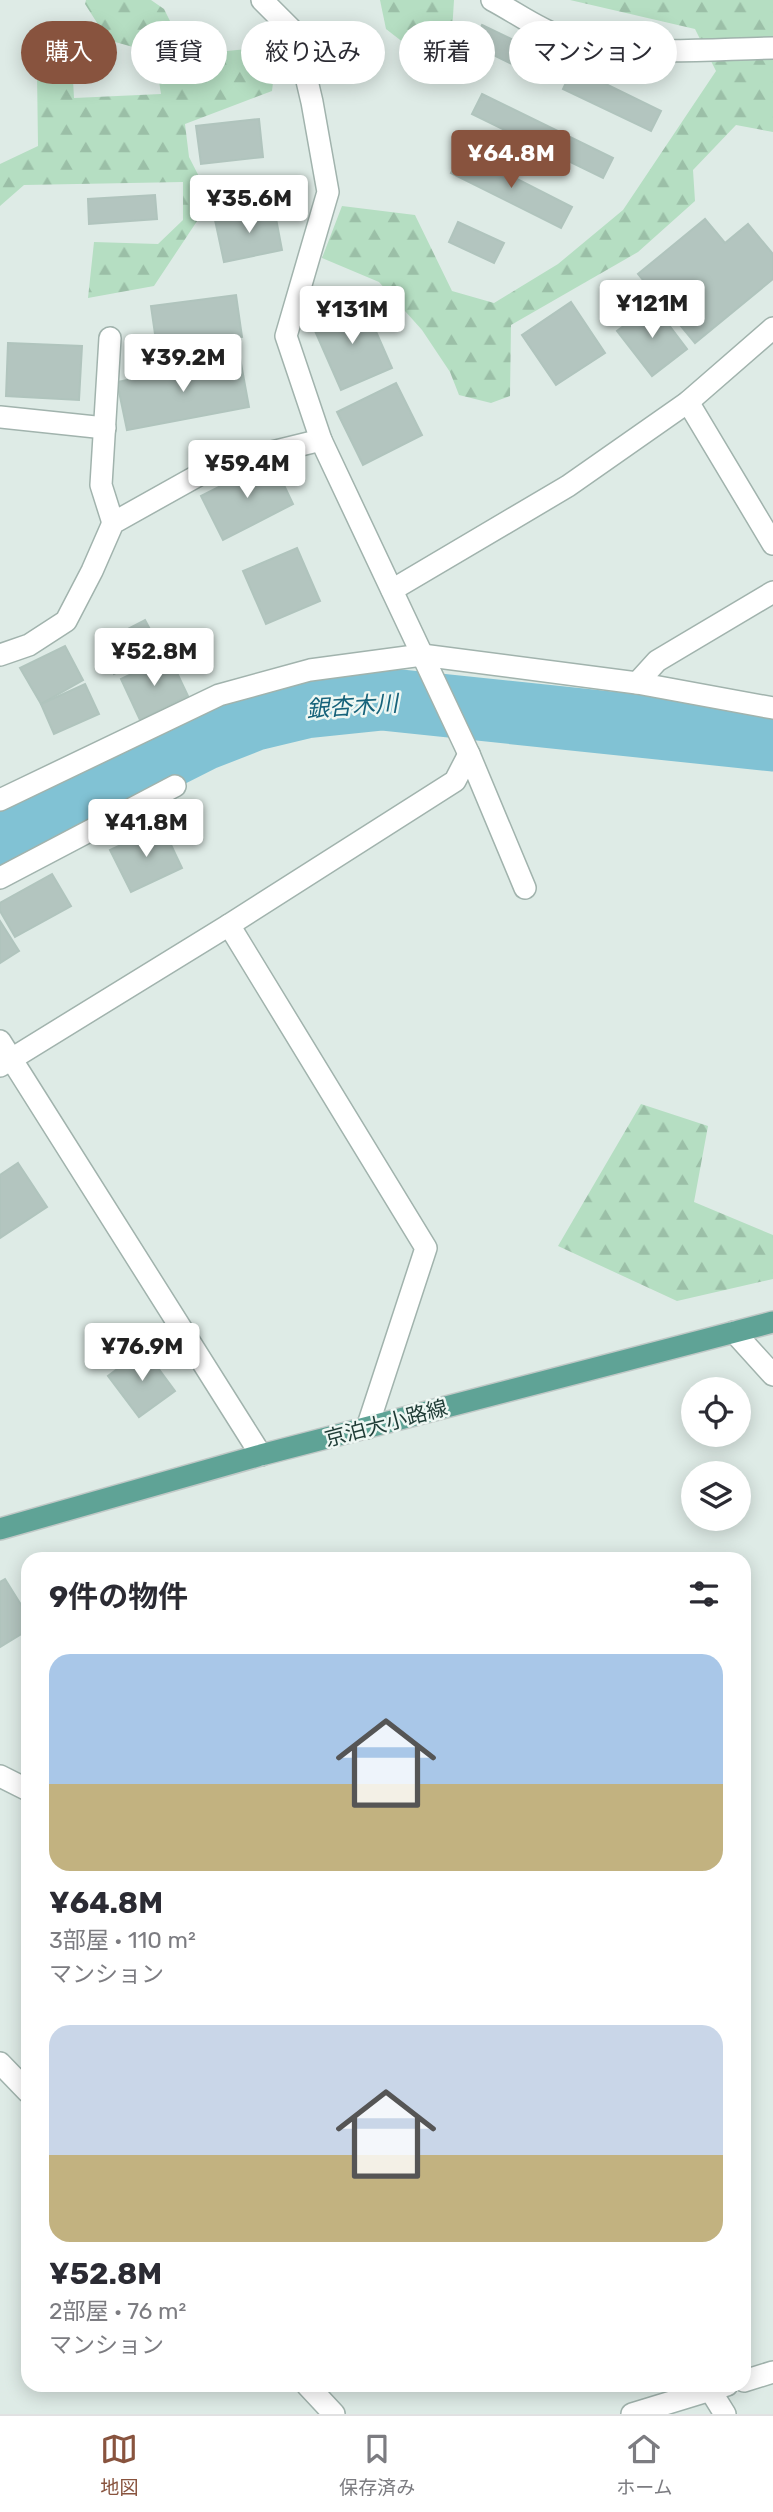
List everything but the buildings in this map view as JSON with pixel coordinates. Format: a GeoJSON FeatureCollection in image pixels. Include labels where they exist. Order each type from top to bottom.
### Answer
{"type":"FeatureCollection","features":[{"type":"Feature","properties":{"kind":"main road","name":"京泊大小路線"},"geometry":{"type":"LineString","coordinates":[[0,1529],[261,1455],[773,1322]]}},
{"type":"Feature","properties":{"kind":"street"},"geometry":{"type":"LineString","coordinates":[[262,0],[296,34],[312,102],[328,192],[286,336],[321,440],[469,754],[525,888]]}},
{"type":"Feature","properties":{"kind":"street"},"geometry":{"type":"LineString","coordinates":[[492,0],[562,38],[595,45],[645,50],[773,48]]}},
{"type":"Feature","properties":{"kind":"street"},"geometry":{"type":"LineString","coordinates":[[392,590],[568,486],[688,402],[773,328]]}},
{"type":"Feature","properties":{"kind":"street"},"geometry":{"type":"LineString","coordinates":[[110,338],[101,485],[113,523]]}},
{"type":"Feature","properties":{"kind":"street"},"geometry":{"type":"LineString","coordinates":[[688,402],[773,544]]}},
{"type":"Feature","properties":{"kind":"street"},"geometry":{"type":"LineString","coordinates":[[0,417],[105,428]]}},
{"type":"Feature","properties":{"kind":"street"},"geometry":{"type":"LineString","coordinates":[[0,655],[29,645],[66,621],[113,523],[215,466],[321,440]]}},
{"type":"Feature","properties":{"kind":"street"},"geometry":{"type":"LineString","coordinates":[[637,683],[657,661],[773,592]]}},
{"type":"Feature","properties":{"kind":"street"},"geometry":{"type":"LineString","coordinates":[[0,800],[219,695],[310,670],[426,662],[637,683],[773,708]]}},
{"type":"Feature","properties":{"kind":"street"},"geometry":{"type":"LineString","coordinates":[[6,1062],[229,925],[455,781],[469,754]]}},
{"type":"Feature","properties":{"kind":"street"},"geometry":{"type":"LineString","coordinates":[[0,878],[175,786]]}},
{"type":"Feature","properties":{"kind":"street"},"geometry":{"type":"LineString","coordinates":[[229,925],[426,1248],[367,1427]]}},
{"type":"Feature","properties":{"kind":"street"},"geometry":{"type":"LineString","coordinates":[[0,1041],[6,1062],[261,1455]]}},
{"type":"Feature","properties":{"kind":"street"},"geometry":{"type":"LineString","coordinates":[[734,1332],[773,1376]]}},
{"type":"Feature","properties":{"kind":"street"},"geometry":{"type":"LineString","coordinates":[[0,1776],[21,1786]]}},
{"type":"Feature","properties":{"kind":"street"},"geometry":{"type":"LineString","coordinates":[[0,2063],[21,2085]]}},
{"type":"Feature","properties":{"kind":"street"},"geometry":{"type":"LineString","coordinates":[[751,2379],[773,2372]]}},
{"type":"Feature","properties":{"kind":"street"},"geometry":{"type":"LineString","coordinates":[[314,2392],[334,2414]]}},
{"type":"Feature","properties":{"kind":"street"},"geometry":{"type":"LineString","coordinates":[[632,2414],[700,2392]]}},
{"type":"Feature","properties":{"kind":"street"},"geometry":{"type":"LineString","coordinates":[[717,2392],[725,2414]]}},
{"type":"Feature","properties":{"kind":"green space"},"geometry":{"type":"Polygon","coordinates":[[[86,0],[151,0],[164,9],[170,21],[131,21],[131,46],[117,43],[117,21],[96,21],[85,4],[86,0]]]}},
{"type":"Feature","properties":{"kind":"green space"},"geometry":{"type":"Polygon","coordinates":[[[380,0],[454,0],[453,21],[399,21],[399,39],[386,29],[380,0]]]}},
{"type":"Feature","properties":{"kind":"green space"},"geometry":{"type":"Polygon","coordinates":[[[570,0],[773,0],[773,132],[736,125],[693,170],[695,201],[638,252],[511,325],[510,396],[491,403],[459,395],[450,372],[422,330],[379,282],[322,258],[342,206],[415,215],[452,291],[494,303],[558,264],[623,210],[716,71],[695,29],[677,25],[677,21],[661,21],[570,0]]]}},
{"type":"Feature","properties":{"kind":"green space"},"geometry":{"type":"Polygon","coordinates":[[[241,50],[241,84],[273,84],[272,91],[185,124],[189,157],[211,200],[154,286],[88,298],[94,242],[158,244],[183,220],[183,182],[24,185],[0,206],[0,164],[38,146],[37,84],[73,84],[74,98],[161,94],[159,84],[227,84],[227,51],[241,50]]]}},
{"type":"Feature","properties":{"kind":"green space"},"geometry":{"type":"Polygon","coordinates":[[[641,1104],[708,1126],[694,1202],[773,1235],[773,1279],[677,1301],[558,1246],[641,1104]]]}},
{"type":"Feature","properties":{"kind":"waterway","name":"銀杏木川"},"geometry":{"type":"LineString","coordinates":[[0,842],[204,739],[255,719],[305,707],[382,699],[773,740]]}}]}
